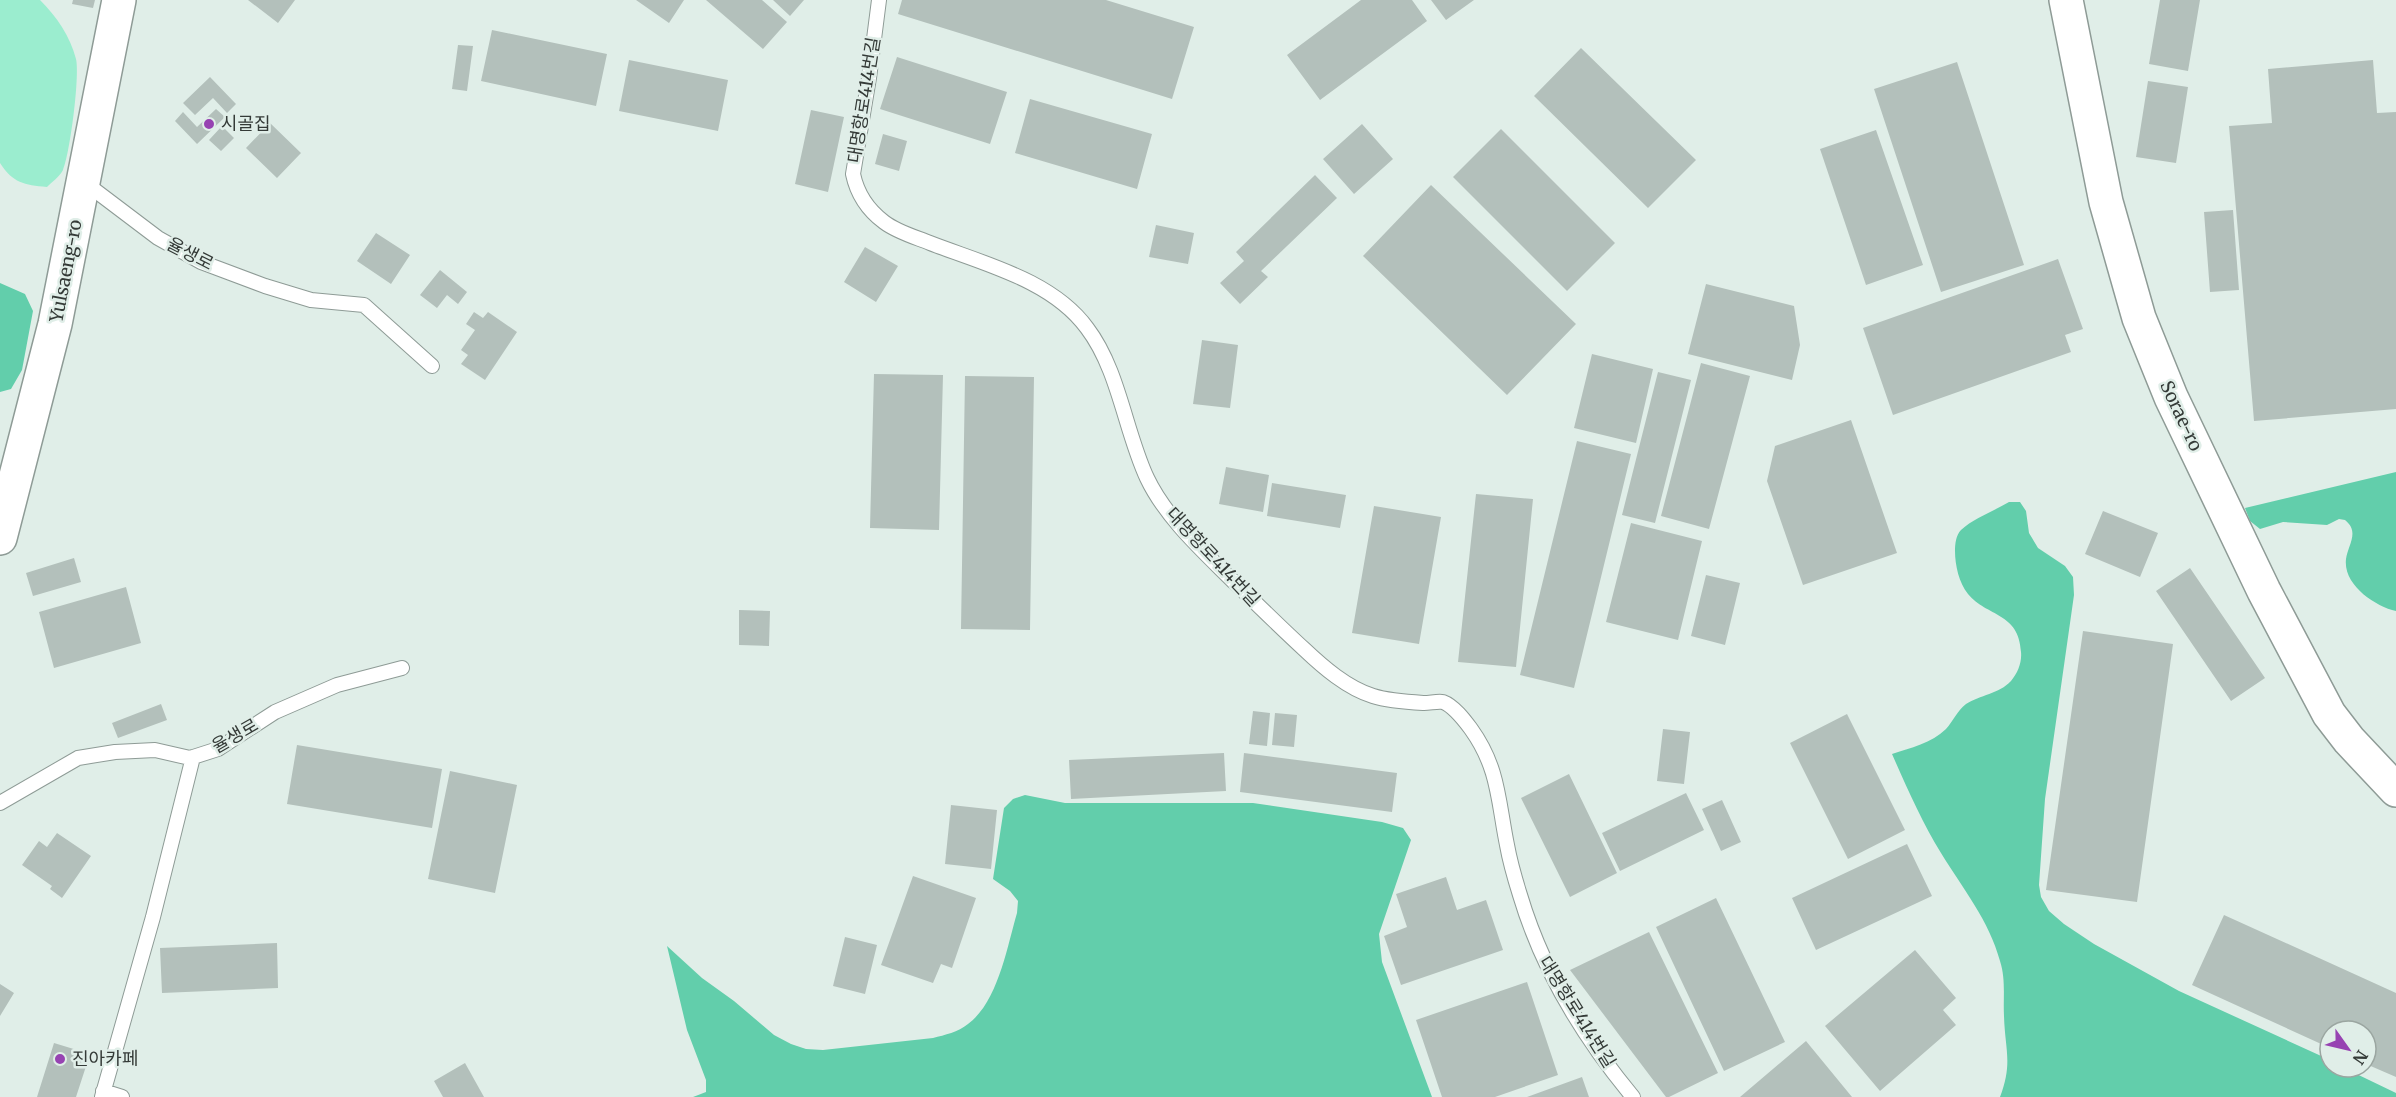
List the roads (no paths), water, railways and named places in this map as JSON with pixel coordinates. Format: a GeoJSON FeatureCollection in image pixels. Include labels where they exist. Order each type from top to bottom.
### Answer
{"type":"FeatureCollection","features":[{"type":"Feature","properties":{"kind":"street","name":"Yulsaeng-ro"},"geometry":{"type":"LineString","coordinates":[[0,538],[55,324],[119,0]]}},
{"type":"Feature","properties":{"kind":"street","name":"Sorae-ro"},"geometry":{"type":"LineString","coordinates":[[2066,0],[2106,202],[2139,318],[2171,397],[2264,591],[2329,714],[2368,763],[2396,790]]}},
{"type":"Feature","properties":{"kind":"lane","name":"대명항로414번길"},"geometry":{"type":"LineString","coordinates":[[879,0],[853,174],[856,188],[865,203],[883,221],[905,233],[1014,276],[1070,307],[1089,330],[1103,357],[1148,478],[1163,504],[1201,549],[1306,652],[1354,688],[1390,700],[1444,702],[1459,715],[1472,732],[1494,772],[1517,884],[1539,950],[1572,1011],[1633,1097]]}},
{"type":"Feature","properties":{"kind":"lane","name":"율생로"},"geometry":{"type":"LineString","coordinates":[[84,182],[158,238],[201,262],[311,300],[364,305],[432,366]]}},
{"type":"Feature","properties":{"kind":"lane","name":"율생로"},"geometry":{"type":"LineString","coordinates":[[0,802],[78,759],[115,752],[155,750],[192,757],[218,749],[274,712],[337,685],[402,668]]}},
{"type":"Feature","properties":{"kind":"lane"},"geometry":{"type":"LineString","coordinates":[[122,1097],[102,1094],[153,917],[192,757]]}},
{"type":"Feature","properties":{"kind":"place","name":"시골집"},"geometry":{"type":"Point","coordinates":[209,124]}},
{"type":"Feature","properties":{"kind":"place","name":"진아카페"},"geometry":{"type":"Point","coordinates":[60,1059]}}]}
